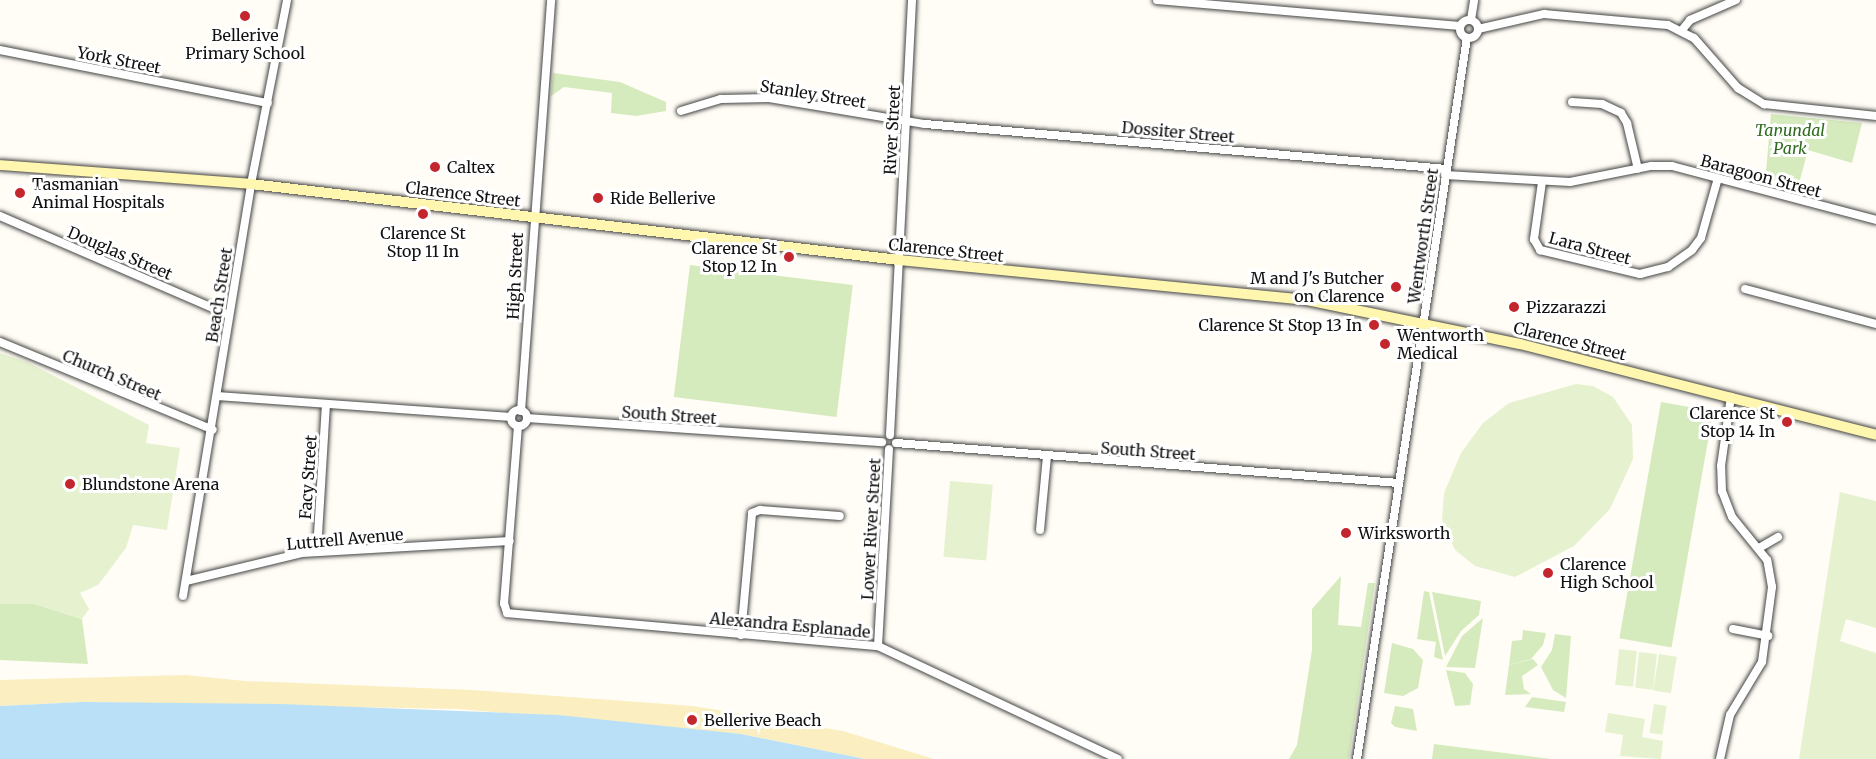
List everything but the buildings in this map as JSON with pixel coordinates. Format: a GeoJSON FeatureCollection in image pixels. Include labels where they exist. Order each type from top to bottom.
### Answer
{"type":"FeatureCollection","features":[{"type":"Feature","properties":{"kind":"main road","name":"Clarence Street"},"geometry":{"type":"LineString","coordinates":[[0,165],[251,184],[899,260],[1273,296],[1424,322],[1876,435]]}},
{"type":"Feature","properties":{"kind":"street","name":"Beach Street"},"geometry":{"type":"LineString","coordinates":[[183,596],[213,430],[251,184],[286,0]]}},
{"type":"Feature","properties":{"kind":"street","name":"High Street"},"geometry":{"type":"LineString","coordinates":[[520,411],[551,0]]}},
{"type":"Feature","properties":{"kind":"street","name":"River Street"},"geometry":{"type":"LineString","coordinates":[[899,260],[912,0]]}},
{"type":"Feature","properties":{"kind":"street"},"geometry":{"type":"LineString","coordinates":[[1157,0],[1460,26],[1471,20]]}},
{"type":"Feature","properties":{"kind":"street"},"geometry":{"type":"LineString","coordinates":[[1474,0],[1471,20],[1478,29]]}},
{"type":"Feature","properties":{"kind":"street"},"geometry":{"type":"LineString","coordinates":[[1682,30],[1690,20],[1736,0]]}},
{"type":"Feature","properties":{"kind":"street"},"geometry":{"type":"LineString","coordinates":[[1460,26],[1467,38],[1474,36],[1478,29],[1544,14],[1659,24],[1682,30],[1744,93],[1758,102],[1802,110],[1855,111],[1876,116]]}},
{"type":"Feature","properties":{"kind":"street","name":"Wentworth Street"},"geometry":{"type":"LineString","coordinates":[[1357,759],[1467,38]]}},
{"type":"Feature","properties":{"kind":"street","name":"York Street"},"geometry":{"type":"LineString","coordinates":[[0,50],[268,103]]}},
{"type":"Feature","properties":{"kind":"street","name":"Stanley Street"},"geometry":{"type":"LineString","coordinates":[[681,111],[721,99],[756,97],[907,121]]}},
{"type":"Feature","properties":{"kind":"street"},"geometry":{"type":"LineString","coordinates":[[1572,102],[1602,104],[1621,113],[1627,123],[1638,169]]}},
{"type":"Feature","properties":{"kind":"street","name":"Dossiter Street"},"geometry":{"type":"LineString","coordinates":[[907,121],[1446,172]]}},
{"type":"Feature","properties":{"kind":"street","name":"Baragoon Street"},"geometry":{"type":"LineString","coordinates":[[1446,172],[1542,182],[1579,181],[1638,169],[1672,166],[1876,220]]}},
{"type":"Feature","properties":{"kind":"street","name":"Lara Street"},"geometry":{"type":"LineString","coordinates":[[1542,182],[1534,239],[1540,250],[1641,274],[1668,267],[1692,250],[1703,232],[1718,178]]}},
{"type":"Feature","properties":{"kind":"street","name":"Douglas Street"},"geometry":{"type":"LineString","coordinates":[[0,216],[229,315]]}},
{"type":"Feature","properties":{"kind":"street","name":"Lower River Street"},"geometry":{"type":"LineString","coordinates":[[890,435],[899,260]]}},
{"type":"Feature","properties":{"kind":"street"},"geometry":{"type":"LineString","coordinates":[[1745,289],[1876,324]]}},
{"type":"Feature","properties":{"kind":"street","name":"Church Street"},"geometry":{"type":"LineString","coordinates":[[0,342],[213,430]]}},
{"type":"Feature","properties":{"kind":"street"},"geometry":{"type":"LineString","coordinates":[[217,396],[511,417],[520,411],[527,418],[518,426]]}},
{"type":"Feature","properties":{"kind":"street"},"geometry":{"type":"LineString","coordinates":[[1720,759],[1730,715],[1756,676],[1768,636],[1772,587],[1767,560],[1732,517],[1722,491],[1721,466],[1731,397]]}},
{"type":"Feature","properties":{"kind":"street","name":"Facy Street"},"geometry":{"type":"LineString","coordinates":[[317,551],[326,404]]}},
{"type":"Feature","properties":{"kind":"street"},"geometry":{"type":"LineString","coordinates":[[510,541],[518,426],[511,417]]}},
{"type":"Feature","properties":{"kind":"street","name":"South Street"},"geometry":{"type":"LineString","coordinates":[[527,418],[882,442]]}},
{"type":"Feature","properties":{"kind":"street"},"geometry":{"type":"LineString","coordinates":[[890,435],[882,442],[892,446]]}},
{"type":"Feature","properties":{"kind":"street"},"geometry":{"type":"LineString","coordinates":[[890,435],[892,446]]}},
{"type":"Feature","properties":{"kind":"street","name":"Lower River Street"},"geometry":{"type":"LineString","coordinates":[[878,646],[892,446]]}},
{"type":"Feature","properties":{"kind":"street","name":"South Street"},"geometry":{"type":"LineString","coordinates":[[892,446],[1398,483]]}},
{"type":"Feature","properties":{"kind":"street"},"geometry":{"type":"LineString","coordinates":[[1040,530],[1047,456]]}},
{"type":"Feature","properties":{"kind":"street"},"geometry":{"type":"LineString","coordinates":[[741,635],[752,513],[760,510],[840,516]]}},
{"type":"Feature","properties":{"kind":"street"},"geometry":{"type":"LineString","coordinates":[[1759,548],[1778,537]]}},
{"type":"Feature","properties":{"kind":"street","name":"Luttrell Avenue"},"geometry":{"type":"LineString","coordinates":[[186,581],[317,551],[510,541]]}},
{"type":"Feature","properties":{"kind":"street","name":"Alexandra Esplanade"},"geometry":{"type":"LineString","coordinates":[[510,541],[504,603],[507,613],[878,646],[1119,759]]}},
{"type":"Feature","properties":{"kind":"street"},"geometry":{"type":"LineString","coordinates":[[1733,629],[1768,636]]}},
{"type":"Feature","properties":{"kind":"green space"},"geometry":{"type":"Polygon","coordinates":[[[553,73],[620,82],[666,102],[666,111],[636,116],[611,113],[612,93],[564,87],[551,96],[553,73]]]}},
{"type":"Feature","properties":{"kind":"green space","name":"Tanundal Park"},"geometry":{"type":"Polygon","coordinates":[[[1771,114],[1862,123],[1852,163],[1808,150],[1797,191],[1765,183],[1771,114]]]}},
{"type":"Feature","properties":{"kind":"green space"},"geometry":{"type":"Polygon","coordinates":[[[690,265],[853,285],[837,417],[674,397],[690,265]]]}},
{"type":"Feature","properties":{"kind":"green space","name":"Blundstone Arena"},"geometry":{"type":"Polygon","coordinates":[[[0,353],[27,362],[149,425],[146,443],[180,448],[167,530],[133,525],[126,548],[98,585],[80,593],[89,609],[82,619],[35,604],[0,604],[0,353]]]}},
{"type":"Feature","properties":{"kind":"green space"},"geometry":{"type":"Polygon","coordinates":[[[1576,384],[1593,386],[1613,397],[1632,425],[1633,459],[1610,509],[1574,546],[1515,577],[1475,566],[1455,550],[1442,520],[1444,493],[1461,453],[1483,423],[1509,403],[1576,384]]]}},
{"type":"Feature","properties":{"kind":"green space"},"geometry":{"type":"Polygon","coordinates":[[[1661,402],[1713,411],[1672,648],[1619,638],[1661,402]]]}},
{"type":"Feature","properties":{"kind":"green space"},"geometry":{"type":"Polygon","coordinates":[[[950,481],[993,485],[986,560],[943,557],[950,481]]]}},
{"type":"Feature","properties":{"kind":"green space"},"geometry":{"type":"Polygon","coordinates":[[[1840,492],[1876,501],[1876,628],[1846,619],[1840,641],[1876,653],[1876,759],[1799,759],[1840,492]]]}},
{"type":"Feature","properties":{"kind":"green space"},"geometry":{"type":"Polygon","coordinates":[[[1341,576],[1338,625],[1361,627],[1368,583],[1375,583],[1349,759],[1289,759],[1297,745],[1312,650],[1312,609],[1341,576]]]}},
{"type":"Feature","properties":{"kind":"green space"},"geometry":{"type":"Polygon","coordinates":[[[1424,591],[1429,592],[1443,660],[1434,657],[1436,642],[1417,639],[1424,591]]]}},
{"type":"Feature","properties":{"kind":"green space"},"geometry":{"type":"Polygon","coordinates":[[[1432,592],[1481,601],[1479,615],[1461,631],[1445,656],[1432,592]]]}},
{"type":"Feature","properties":{"kind":"green space"},"geometry":{"type":"Polygon","coordinates":[[[0,604],[35,604],[82,619],[88,664],[0,660],[0,604]]]}},
{"type":"Feature","properties":{"kind":"green space"},"geometry":{"type":"Polygon","coordinates":[[[1483,618],[1475,668],[1446,667],[1462,636],[1483,618]]]}},
{"type":"Feature","properties":{"kind":"green space"},"geometry":{"type":"Polygon","coordinates":[[[1523,630],[1546,633],[1543,645],[1531,659],[1509,665],[1512,641],[1522,640],[1523,630]]]}},
{"type":"Feature","properties":{"kind":"green space"},"geometry":{"type":"Polygon","coordinates":[[[1555,634],[1571,636],[1566,698],[1553,690],[1541,667],[1552,650],[1555,634]]]}},
{"type":"Feature","properties":{"kind":"green space"},"geometry":{"type":"Polygon","coordinates":[[[1392,643],[1413,649],[1423,660],[1418,688],[1403,696],[1384,693],[1392,643]]]}},
{"type":"Feature","properties":{"kind":"green space"},"geometry":{"type":"Polygon","coordinates":[[[1619,649],[1637,651],[1633,687],[1615,685],[1619,649]]]}},
{"type":"Feature","properties":{"kind":"green space"},"geometry":{"type":"Polygon","coordinates":[[[1639,652],[1657,654],[1653,690],[1635,688],[1639,652]]]}},
{"type":"Feature","properties":{"kind":"green space"},"geometry":{"type":"Polygon","coordinates":[[[1659,654],[1677,657],[1671,693],[1653,691],[1659,654]]]}},
{"type":"Feature","properties":{"kind":"green space"},"geometry":{"type":"Polygon","coordinates":[[[1533,659],[1538,665],[1522,676],[1524,689],[1531,694],[1505,695],[1509,665],[1533,659]]]}},
{"type":"Feature","properties":{"kind":"green space"},"geometry":{"type":"Polygon","coordinates":[[[1446,670],[1465,673],[1473,684],[1470,705],[1455,706],[1446,670]]]}},
{"type":"Feature","properties":{"kind":"green space"},"geometry":{"type":"Polygon","coordinates":[[[1532,697],[1566,702],[1564,712],[1525,707],[1532,697]]]}},
{"type":"Feature","properties":{"kind":"green space"},"geometry":{"type":"Polygon","coordinates":[[[1654,704],[1667,706],[1662,735],[1649,733],[1654,704]]]}},
{"type":"Feature","properties":{"kind":"green space"},"geometry":{"type":"Polygon","coordinates":[[[1395,706],[1413,709],[1417,731],[1395,727],[1391,723],[1395,706]]]}},
{"type":"Feature","properties":{"kind":"green space"},"geometry":{"type":"Polygon","coordinates":[[[1608,713],[1645,719],[1642,737],[1663,741],[1661,759],[1620,756],[1623,735],[1605,732],[1608,713]]]}},
{"type":"Feature","properties":{"kind":"green space"},"geometry":{"type":"Polygon","coordinates":[[[1434,744],[1551,759],[1432,759],[1434,744]]]}},
{"type":"Feature","properties":{"kind":"sand","name":"Bellerive Beach"},"geometry":{"type":"Polygon","coordinates":[[[185,675],[245,681],[472,690],[693,706],[843,731],[934,759],[865,759],[741,734],[459,709],[83,702],[0,706],[0,680],[185,675]]]}},
{"type":"Feature","properties":{"kind":"water"},"geometry":{"type":"Polygon","coordinates":[[[83,702],[280,704],[558,715],[741,734],[865,759],[0,759],[0,706],[83,702]]]}},
{"type":"Feature","properties":{"kind":"place","name":"Bellerive Primary School"},"geometry":{"type":"Point","coordinates":[245,16]}},
{"type":"Feature","properties":{"kind":"place","name":"Caltex"},"geometry":{"type":"Point","coordinates":[435,167]}},
{"type":"Feature","properties":{"kind":"place","name":"Tasmanian Animal Hospitals"},"geometry":{"type":"Point","coordinates":[20,193]}},
{"type":"Feature","properties":{"kind":"place","name":"Ride Bellerive"},"geometry":{"type":"Point","coordinates":[598,198]}},
{"type":"Feature","properties":{"kind":"place","name":"Clarence St Stop 11 In"},"geometry":{"type":"Point","coordinates":[423,214]}},
{"type":"Feature","properties":{"kind":"place","name":"Clarence St Stop 12 In"},"geometry":{"type":"Point","coordinates":[789,257]}},
{"type":"Feature","properties":{"kind":"place","name":"M and J's Butcher on Clarence"},"geometry":{"type":"Point","coordinates":[1396,287]}},
{"type":"Feature","properties":{"kind":"place","name":"Pizzarazzi"},"geometry":{"type":"Point","coordinates":[1514,307]}},
{"type":"Feature","properties":{"kind":"place","name":"Clarence St Stop 13 In"},"geometry":{"type":"Point","coordinates":[1374,325]}},
{"type":"Feature","properties":{"kind":"place","name":"Wentworth Medical"},"geometry":{"type":"Point","coordinates":[1385,344]}},
{"type":"Feature","properties":{"kind":"place","name":"Clarence St Stop 14 In"},"geometry":{"type":"Point","coordinates":[1787,422]}},
{"type":"Feature","properties":{"kind":"place","name":"Blundstone Arena"},"geometry":{"type":"Point","coordinates":[70,484]}},
{"type":"Feature","properties":{"kind":"place","name":"Wirksworth"},"geometry":{"type":"Point","coordinates":[1346,533]}},
{"type":"Feature","properties":{"kind":"place","name":"Clarence High School"},"geometry":{"type":"Point","coordinates":[1548,573]}},
{"type":"Feature","properties":{"kind":"place","name":"Bellerive Beach"},"geometry":{"type":"Point","coordinates":[692,720]}}]}
